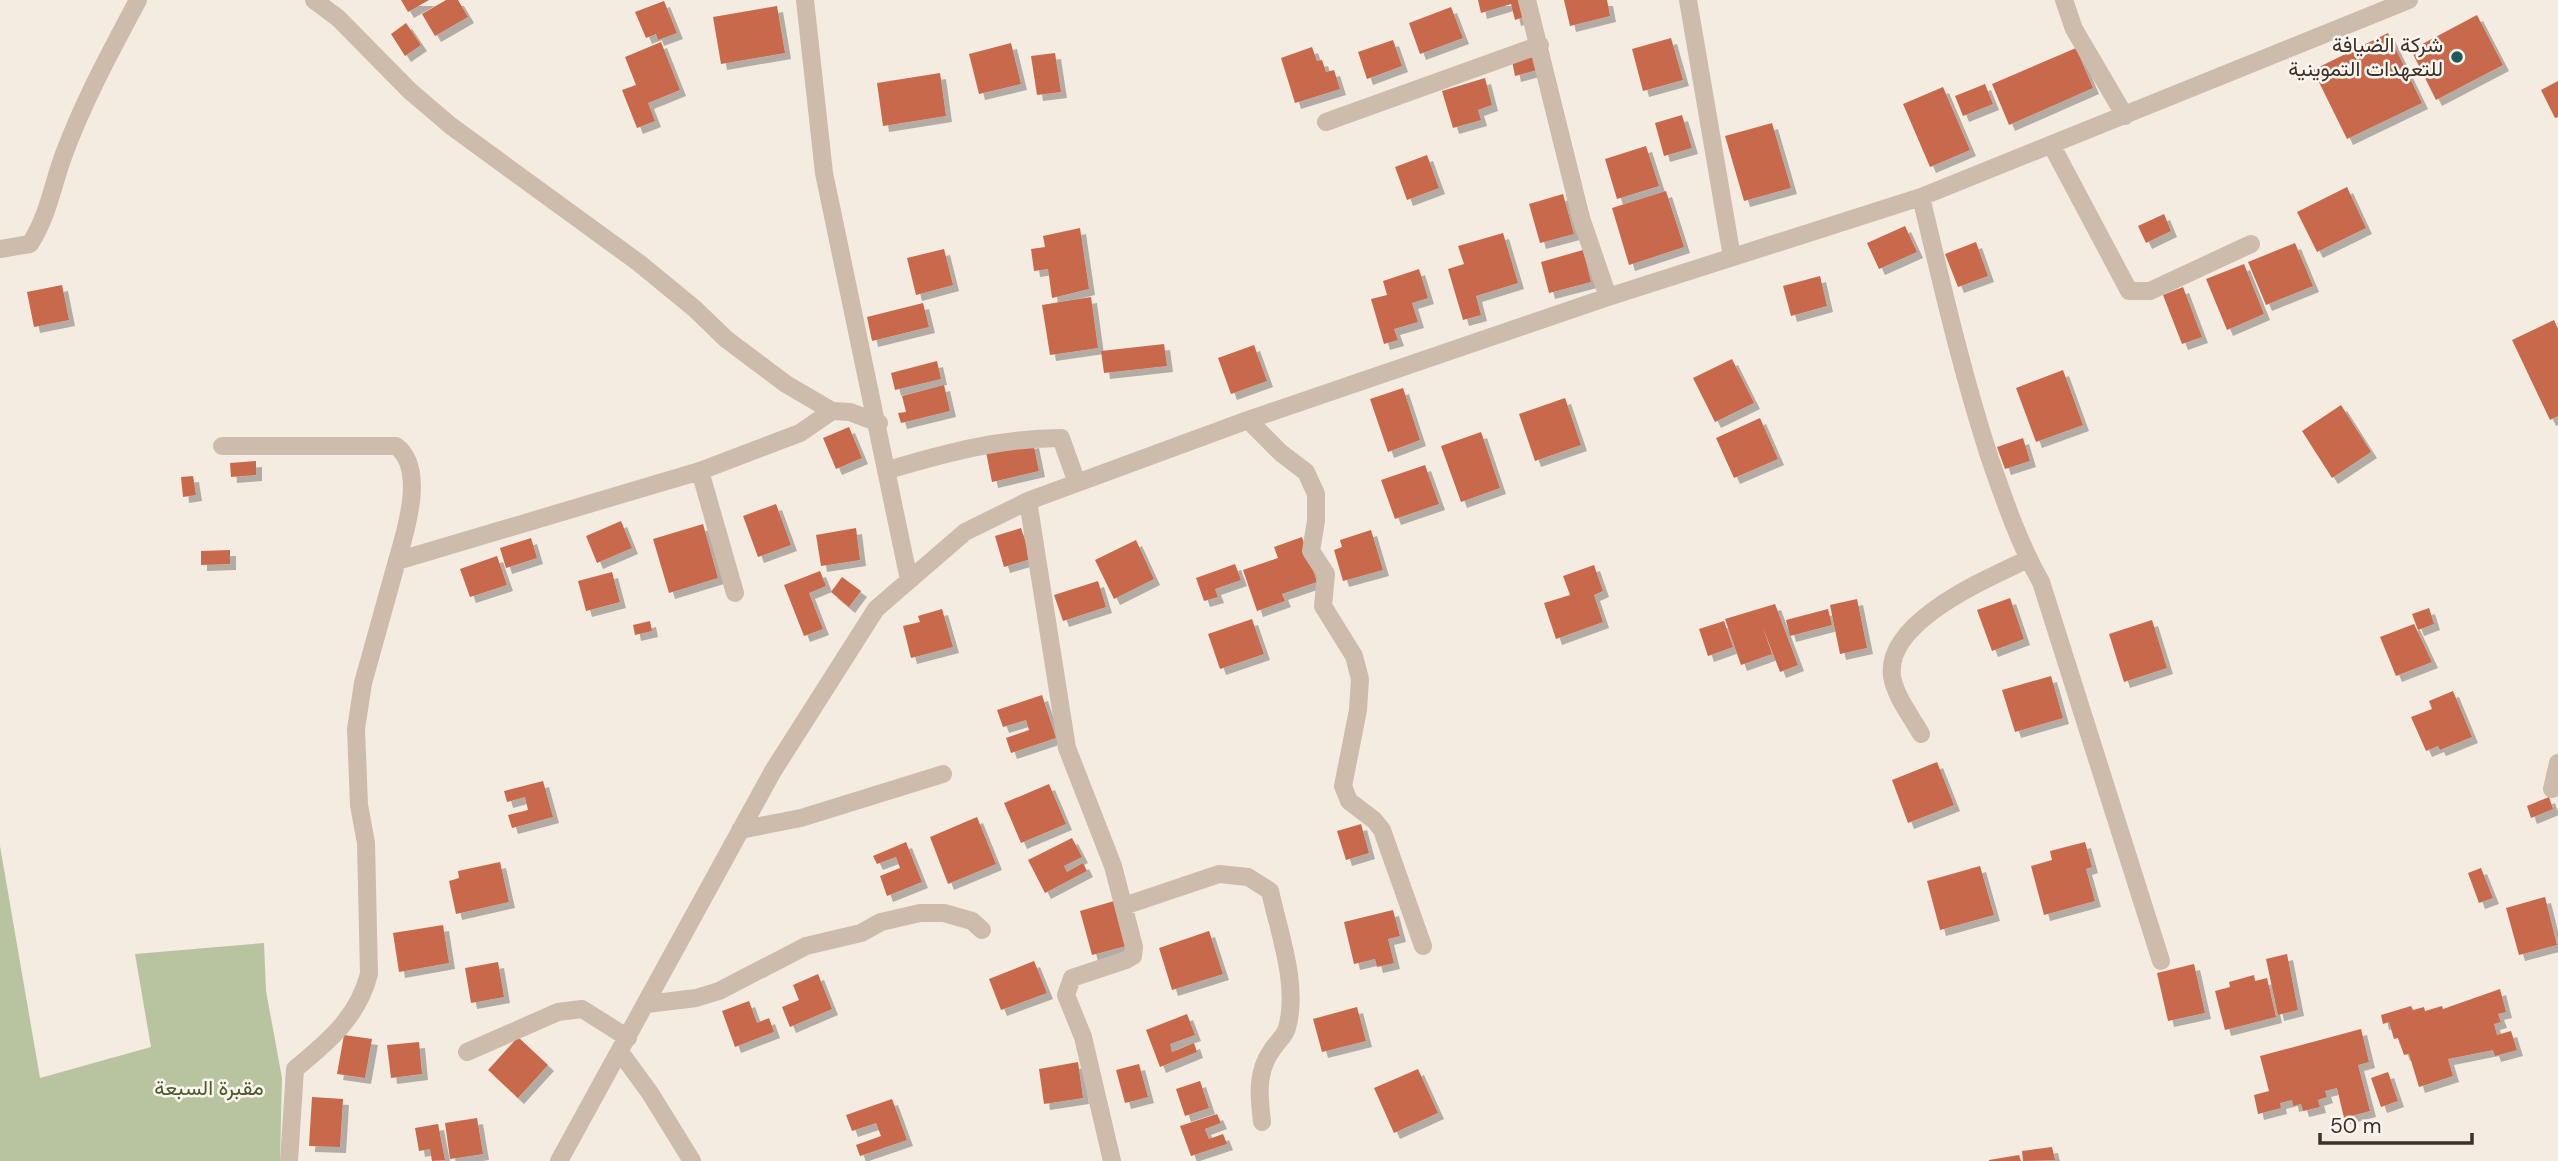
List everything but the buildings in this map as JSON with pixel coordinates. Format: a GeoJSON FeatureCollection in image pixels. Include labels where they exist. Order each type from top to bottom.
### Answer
{"type":"FeatureCollection","features":[{"type":"Feature","properties":{"kind":"street"},"geometry":{"type":"LineString","coordinates":[[0,249],[30,244],[44,222],[63,157],[90,88],[138,0]]}},
{"type":"Feature","properties":{"kind":"street"},"geometry":{"type":"LineString","coordinates":[[314,0],[338,18],[410,91],[451,126],[639,263],[695,309],[726,339],[766,369],[832,411],[850,412],[879,423]]}},
{"type":"Feature","properties":{"kind":"street"},"geometry":{"type":"LineString","coordinates":[[805,0],[824,173],[855,326],[879,423],[909,580]]}},
{"type":"Feature","properties":{"kind":"street"},"geometry":{"type":"LineString","coordinates":[[1527,0],[1581,218],[1608,296]]}},
{"type":"Feature","properties":{"kind":"street"},"geometry":{"type":"LineString","coordinates":[[1688,0],[1732,257]]}},
{"type":"Feature","properties":{"kind":"street"},"geometry":{"type":"LineString","coordinates":[[2064,0],[2074,29],[2125,116]]}},
{"type":"Feature","properties":{"kind":"street"},"geometry":{"type":"LineString","coordinates":[[559,1161],[773,771],[876,608],[965,532],[1028,501],[1248,420],[1608,296],[1921,197],[2409,0]]}},
{"type":"Feature","properties":{"kind":"street"},"geometry":{"type":"LineString","coordinates":[[1325,122],[1540,46]]}},
{"type":"Feature","properties":{"kind":"street"},"geometry":{"type":"LineString","coordinates":[[2052,146],[2129,290],[2150,291],[2251,244]]}},
{"type":"Feature","properties":{"kind":"street"},"geometry":{"type":"LineString","coordinates":[[1921,197],[1958,355],[2006,506],[2028,559],[2041,582],[2161,961]]}},
{"type":"Feature","properties":{"kind":"street"},"geometry":{"type":"LineString","coordinates":[[397,561],[700,471],[800,433],[832,411]]}},
{"type":"Feature","properties":{"kind":"street"},"geometry":{"type":"LineString","coordinates":[[1248,420],[1281,453],[1306,472],[1315,495],[1316,521],[1311,551],[1326,574],[1323,606],[1354,656],[1360,678],[1358,710],[1343,786],[1349,801],[1374,820],[1382,830],[1423,946]]}},
{"type":"Feature","properties":{"kind":"street"},"geometry":{"type":"LineString","coordinates":[[888,470],[964,447],[1018,438],[1061,438],[1077,483]]}},
{"type":"Feature","properties":{"kind":"street"},"geometry":{"type":"LineString","coordinates":[[222,446],[396,446],[407,454],[413,470],[407,527],[363,684],[356,729],[359,804],[366,843],[369,974],[364,995],[344,1025],[295,1069],[289,1161]]}},
{"type":"Feature","properties":{"kind":"street"},"geometry":{"type":"LineString","coordinates":[[700,471],[735,593]]}},
{"type":"Feature","properties":{"kind":"street"},"geometry":{"type":"LineString","coordinates":[[1028,501],[1067,748],[1113,866],[1134,947],[1133,956],[1072,978],[1066,995],[1083,1037],[1112,1161]]}},
{"type":"Feature","properties":{"kind":"street"},"geometry":{"type":"LineString","coordinates":[[1921,734],[1892,676],[1893,656],[1900,641],[1947,602],[2028,559]]}},
{"type":"Feature","properties":{"kind":"street"},"geometry":{"type":"LineString","coordinates":[[2552,789],[2558,763]]}},
{"type":"Feature","properties":{"kind":"street"},"geometry":{"type":"LineString","coordinates":[[740,830],[802,818],[943,774]]}},
{"type":"Feature","properties":{"kind":"street"},"geometry":{"type":"LineString","coordinates":[[1124,906],[1219,874],[1248,877],[1270,891],[1291,989],[1287,1030],[1270,1052],[1261,1075],[1258,1094],[1262,1122]]}},
{"type":"Feature","properties":{"kind":"street"},"geometry":{"type":"LineString","coordinates":[[647,1004],[696,998],[719,991],[806,946],[861,933],[881,922],[920,913],[944,913],[972,921],[982,930]]}},
{"type":"Feature","properties":{"kind":"street"},"geometry":{"type":"LineString","coordinates":[[467,1052],[558,1012],[582,1009],[596,1015],[624,1045],[650,1094],[692,1161]]}},
{"type":"Feature","properties":{"kind":"green space","name":"مقبرة السبعة"},"geometry":{"type":"Polygon","coordinates":[[[0,846],[40,1078],[151,1047],[135,954],[264,943],[266,991],[282,1078],[280,1161],[0,1161],[0,846]]]}},
{"type":"Feature","properties":{"kind":"place","name":"شركة الضيافة للتعهدات التموينية"},"geometry":{"type":"Point","coordinates":[2457,57]}}]}
